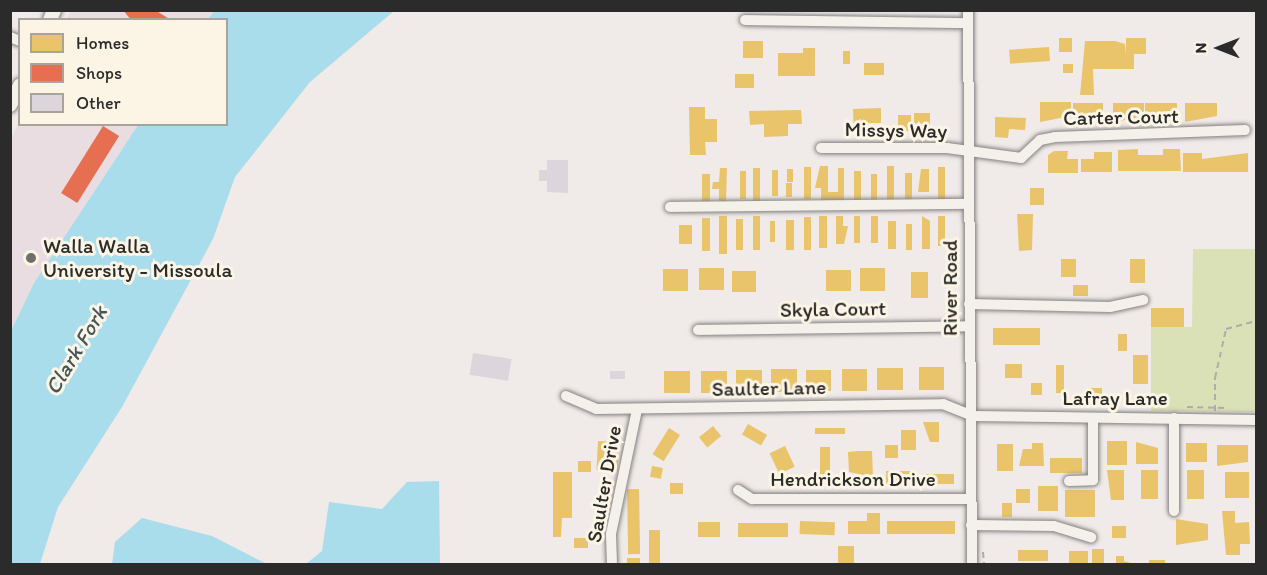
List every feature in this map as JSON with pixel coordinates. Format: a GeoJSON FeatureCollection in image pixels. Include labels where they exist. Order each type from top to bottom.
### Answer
{"type":"FeatureCollection","features":[{"type":"Feature","properties":{"kind":"main road"},"geometry":{"type":"LineString","coordinates":[[10,105],[18,90]]}},
{"type":"Feature","properties":{"kind":"street","name":"River Road"},"geometry":{"type":"LineString","coordinates":[[968,10],[969,326],[973,417],[972,564]]}},
{"type":"Feature","properties":{"kind":"street"},"geometry":{"type":"LineString","coordinates":[[745,20],[968,23]]}},
{"type":"Feature","properties":{"kind":"street","name":"Carter Court"},"geometry":{"type":"LineString","coordinates":[[970,155],[1021,158],[1040,140],[1055,137],[1245,130]]}},
{"type":"Feature","properties":{"kind":"street","name":"Missys Way"},"geometry":{"type":"LineString","coordinates":[[821,148],[947,148],[970,155]]}},
{"type":"Feature","properties":{"kind":"street"},"geometry":{"type":"LineString","coordinates":[[670,207],[969,204]]}},
{"type":"Feature","properties":{"kind":"street"},"geometry":{"type":"LineString","coordinates":[[969,304],[1110,307],[1143,300]]}},
{"type":"Feature","properties":{"kind":"street","name":"Skyla Court"},"geometry":{"type":"LineString","coordinates":[[698,330],[969,326]]}},
{"type":"Feature","properties":{"kind":"street","name":"Saulter Lane"},"geometry":{"type":"LineString","coordinates":[[566,396],[596,409],[637,410],[943,404],[973,417]]}},
{"type":"Feature","properties":{"kind":"street","name":"Saulter Drive"},"geometry":{"type":"LineString","coordinates":[[612,564],[611,534],[637,410]]}},
{"type":"Feature","properties":{"kind":"street","name":"Lafray Lane"},"geometry":{"type":"LineString","coordinates":[[973,417],[1093,419],[1215,417],[1257,420]]}},
{"type":"Feature","properties":{"kind":"street"},"geometry":{"type":"LineString","coordinates":[[1174,418],[1174,511]]}},
{"type":"Feature","properties":{"kind":"street"},"geometry":{"type":"LineString","coordinates":[[1069,481],[1093,480],[1093,419]]}},
{"type":"Feature","properties":{"kind":"street","name":"Hendrickson Drive"},"geometry":{"type":"LineString","coordinates":[[738,490],[752,499],[971,499]]}},
{"type":"Feature","properties":{"kind":"street"},"geometry":{"type":"LineString","coordinates":[[971,525],[1054,526],[1091,537]]}},
{"type":"Feature","properties":{"kind":"path"},"geometry":{"type":"LineString","coordinates":[[1215,417],[1215,378],[1226,329],[1257,321]]}},
{"type":"Feature","properties":{"kind":"shaded area"},"geometry":{"type":"Polygon","coordinates":[[[71,11],[214,11],[209,18],[67,18],[71,11]]]}},
{"type":"Feature","properties":{"kind":"shaded area"},"geometry":{"type":"Polygon","coordinates":[[[18,124],[18,126],[137,126],[34,283],[11,331],[10,141],[18,124]]]}},
{"type":"Feature","properties":{"kind":"green space"},"geometry":{"type":"Polygon","coordinates":[[[1193,249],[1256,249],[1256,412],[1151,411],[1151,327],[1192,327],[1193,249]]]}},
{"type":"Feature","properties":{"kind":"water","name":"Clark Fork"},"geometry":{"type":"Polygon","coordinates":[[[214,11],[394,11],[310,82],[235,177],[213,239],[122,407],[58,507],[40,564],[11,564],[11,331],[34,283],[137,126],[228,126],[228,18],[209,18],[214,11]]]}},
{"type":"Feature","properties":{"kind":"water"},"geometry":{"type":"Polygon","coordinates":[[[439,481],[440,564],[306,564],[322,551],[329,502],[382,509],[407,482],[439,481]]]}},
{"type":"Feature","properties":{"kind":"water"},"geometry":{"type":"Polygon","coordinates":[[[142,518],[212,536],[267,564],[112,564],[115,542],[142,518]]]}},
{"type":"Feature","properties":{"kind":"building: Homes"},"geometry":{"type":"Polygon","coordinates":[[[1059,38],[1072,38],[1072,52],[1059,52],[1059,38]]]}},
{"type":"Feature","properties":{"kind":"building: Homes"},"geometry":{"type":"Polygon","coordinates":[[[1126,38],[1146,38],[1146,54],[1134,54],[1134,69],[1093,69],[1094,95],[1080,95],[1085,41],[1115,41],[1125,44],[1126,55],[1126,38]]]}},
{"type":"Feature","properties":{"kind":"building: Homes"},"geometry":{"type":"Polygon","coordinates":[[[743,41],[763,41],[763,58],[743,58],[743,41]]]}},
{"type":"Feature","properties":{"kind":"building: Homes"},"geometry":{"type":"Polygon","coordinates":[[[1049,47],[1050,61],[1010,64],[1009,50],[1049,47]]]}},
{"type":"Feature","properties":{"kind":"building: Homes"},"geometry":{"type":"Polygon","coordinates":[[[803,48],[815,48],[815,76],[778,76],[778,53],[803,53],[803,48]]]}},
{"type":"Feature","properties":{"kind":"building: Homes"},"geometry":{"type":"Polygon","coordinates":[[[843,51],[850,51],[850,64],[843,64],[843,51]]]}},
{"type":"Feature","properties":{"kind":"building: Homes"},"geometry":{"type":"Polygon","coordinates":[[[864,63],[884,63],[884,75],[864,75],[864,63]]]}},
{"type":"Feature","properties":{"kind":"building: Homes"},"geometry":{"type":"Polygon","coordinates":[[[1063,64],[1073,64],[1073,73],[1063,73],[1063,64]]]}},
{"type":"Feature","properties":{"kind":"building: Homes"},"geometry":{"type":"Polygon","coordinates":[[[735,74],[754,74],[754,88],[735,88],[735,74]]]}},
{"type":"Feature","properties":{"kind":"building: Homes"},"geometry":{"type":"Polygon","coordinates":[[[1040,102],[1071,102],[1071,116],[1040,122],[1040,102]]]}},
{"type":"Feature","properties":{"kind":"building: Homes"},"geometry":{"type":"Polygon","coordinates":[[[1073,103],[1103,103],[1103,122],[1073,116],[1073,103]]]}},
{"type":"Feature","properties":{"kind":"building: Homes"},"geometry":{"type":"Polygon","coordinates":[[[1113,103],[1144,103],[1144,117],[1113,122],[1113,103]]]}},
{"type":"Feature","properties":{"kind":"building: Homes"},"geometry":{"type":"Polygon","coordinates":[[[1145,103],[1177,103],[1177,122],[1145,116],[1145,103]]]}},
{"type":"Feature","properties":{"kind":"building: Homes"},"geometry":{"type":"Polygon","coordinates":[[[1185,103],[1217,103],[1217,116],[1185,122],[1185,103]]]}},
{"type":"Feature","properties":{"kind":"building: Homes"},"geometry":{"type":"Polygon","coordinates":[[[689,107],[705,107],[705,119],[717,119],[717,142],[705,142],[706,155],[690,155],[689,107]]]}},
{"type":"Feature","properties":{"kind":"building: Homes"},"geometry":{"type":"Polygon","coordinates":[[[881,108],[881,123],[867,123],[867,135],[854,135],[853,109],[881,108]]]}},
{"type":"Feature","properties":{"kind":"building: Homes"},"geometry":{"type":"Polygon","coordinates":[[[801,110],[802,124],[788,124],[788,136],[764,137],[764,124],[750,125],[749,111],[801,110]]]}},
{"type":"Feature","properties":{"kind":"building: Homes"},"geometry":{"type":"Polygon","coordinates":[[[914,113],[930,113],[930,131],[914,131],[914,113]]]}},
{"type":"Feature","properties":{"kind":"building: Homes"},"geometry":{"type":"Polygon","coordinates":[[[898,115],[911,115],[911,131],[898,131],[898,115]]]}},
{"type":"Feature","properties":{"kind":"building: Homes"},"geometry":{"type":"Polygon","coordinates":[[[995,117],[1026,118],[1025,130],[1009,129],[1008,138],[995,137],[995,117]]]}},
{"type":"Feature","properties":{"kind":"building: Homes"},"geometry":{"type":"Polygon","coordinates":[[[1138,149],[1138,155],[1163,155],[1163,149],[1180,149],[1181,171],[1118,171],[1118,150],[1138,149]]]}},
{"type":"Feature","properties":{"kind":"building: Homes"},"geometry":{"type":"Polygon","coordinates":[[[1054,151],[1068,151],[1067,159],[1078,159],[1078,173],[1048,173],[1048,155],[1054,151]]]}},
{"type":"Feature","properties":{"kind":"building: Homes"},"geometry":{"type":"Polygon","coordinates":[[[1094,152],[1112,152],[1112,172],[1081,172],[1081,159],[1094,159],[1094,152]]]}},
{"type":"Feature","properties":{"kind":"building: Homes"},"geometry":{"type":"Polygon","coordinates":[[[1183,153],[1202,153],[1202,159],[1248,153],[1248,172],[1183,172],[1183,153]]]}},
{"type":"Feature","properties":{"kind":"building: Homes"},"geometry":{"type":"Polygon","coordinates":[[[820,166],[828,166],[828,192],[838,192],[838,168],[844,168],[844,200],[821,200],[821,188],[815,188],[820,166]]]}},
{"type":"Feature","properties":{"kind":"building: Homes"},"geometry":{"type":"Polygon","coordinates":[[[887,166],[894,166],[894,201],[887,201],[887,166]]]}},
{"type":"Feature","properties":{"kind":"building: Homes"},"geometry":{"type":"Polygon","coordinates":[[[804,167],[811,167],[811,199],[804,199],[804,167]]]}},
{"type":"Feature","properties":{"kind":"building: Homes"},"geometry":{"type":"Polygon","coordinates":[[[938,167],[945,167],[945,200],[938,200],[938,167]]]}},
{"type":"Feature","properties":{"kind":"building: Homes"},"geometry":{"type":"Polygon","coordinates":[[[720,168],[727,168],[726,202],[719,202],[719,189],[712,189],[713,182],[719,182],[720,168]]]}},
{"type":"Feature","properties":{"kind":"building: Homes"},"geometry":{"type":"Polygon","coordinates":[[[753,168],[760,168],[760,201],[753,201],[753,168]]]}},
{"type":"Feature","properties":{"kind":"building: Homes"},"geometry":{"type":"Polygon","coordinates":[[[787,169],[793,169],[793,182],[787,182],[787,169]]]}},
{"type":"Feature","properties":{"kind":"building: Homes"},"geometry":{"type":"Polygon","coordinates":[[[921,169],[929,169],[929,192],[918,192],[921,169]]]}},
{"type":"Feature","properties":{"kind":"building: Homes"},"geometry":{"type":"Polygon","coordinates":[[[772,170],[778,170],[778,196],[772,196],[772,170]]]}},
{"type":"Feature","properties":{"kind":"building: Homes"},"geometry":{"type":"Polygon","coordinates":[[[740,171],[746,171],[746,199],[740,199],[740,171]]]}},
{"type":"Feature","properties":{"kind":"building: Homes"},"geometry":{"type":"Polygon","coordinates":[[[854,171],[861,171],[861,200],[854,200],[854,171]]]}},
{"type":"Feature","properties":{"kind":"building: Homes"},"geometry":{"type":"Polygon","coordinates":[[[905,173],[912,173],[912,200],[905,200],[905,173]]]}},
{"type":"Feature","properties":{"kind":"building: Homes"},"geometry":{"type":"Polygon","coordinates":[[[702,174],[710,174],[710,203],[702,203],[702,174]]]}},
{"type":"Feature","properties":{"kind":"building: Homes"},"geometry":{"type":"Polygon","coordinates":[[[871,174],[877,174],[877,201],[871,201],[871,174]]]}},
{"type":"Feature","properties":{"kind":"building: Homes"},"geometry":{"type":"Polygon","coordinates":[[[786,183],[792,183],[792,197],[786,197],[786,183]]]}},
{"type":"Feature","properties":{"kind":"building: Homes"},"geometry":{"type":"Polygon","coordinates":[[[1030,188],[1044,188],[1044,205],[1030,205],[1030,188]]]}},
{"type":"Feature","properties":{"kind":"building: Homes"},"geometry":{"type":"Polygon","coordinates":[[[1017,214],[1033,214],[1032,250],[1019,251],[1017,214]]]}},
{"type":"Feature","properties":{"kind":"building: Homes"},"geometry":{"type":"Polygon","coordinates":[[[719,216],[727,216],[727,254],[719,254],[719,216]]]}},
{"type":"Feature","properties":{"kind":"building: Homes"},"geometry":{"type":"Polygon","coordinates":[[[753,216],[760,216],[760,250],[753,250],[753,216]]]}},
{"type":"Feature","properties":{"kind":"building: Homes"},"geometry":{"type":"Polygon","coordinates":[[[819,216],[827,216],[827,248],[819,248],[819,216]]]}},
{"type":"Feature","properties":{"kind":"building: Homes"},"geometry":{"type":"Polygon","coordinates":[[[836,216],[843,216],[843,226],[848,226],[844,244],[836,244],[836,216]]]}},
{"type":"Feature","properties":{"kind":"building: Homes"},"geometry":{"type":"Polygon","coordinates":[[[854,216],[860,216],[860,243],[854,243],[854,216]]]}},
{"type":"Feature","properties":{"kind":"building: Homes"},"geometry":{"type":"Polygon","coordinates":[[[871,216],[878,216],[878,243],[871,243],[871,216]]]}},
{"type":"Feature","properties":{"kind":"building: Homes"},"geometry":{"type":"Polygon","coordinates":[[[922,216],[930,221],[930,249],[922,249],[922,216]]]}},
{"type":"Feature","properties":{"kind":"building: Homes"},"geometry":{"type":"Polygon","coordinates":[[[938,216],[945,216],[945,246],[938,246],[938,216]]]}},
{"type":"Feature","properties":{"kind":"building: Homes"},"geometry":{"type":"Polygon","coordinates":[[[804,217],[811,217],[811,250],[804,250],[804,217]]]}},
{"type":"Feature","properties":{"kind":"building: Homes"},"geometry":{"type":"Polygon","coordinates":[[[702,218],[710,218],[710,251],[702,251],[702,218]]]}},
{"type":"Feature","properties":{"kind":"building: Homes"},"geometry":{"type":"Polygon","coordinates":[[[736,219],[743,219],[743,250],[736,250],[736,219]]]}},
{"type":"Feature","properties":{"kind":"building: Homes"},"geometry":{"type":"Polygon","coordinates":[[[786,220],[794,220],[794,250],[786,250],[786,220]]]}},
{"type":"Feature","properties":{"kind":"building: Homes"},"geometry":{"type":"Polygon","coordinates":[[[770,221],[775,221],[775,242],[770,242],[770,221]]]}},
{"type":"Feature","properties":{"kind":"building: Homes"},"geometry":{"type":"Polygon","coordinates":[[[888,221],[896,221],[896,249],[888,249],[888,221]]]}},
{"type":"Feature","properties":{"kind":"building: Homes"},"geometry":{"type":"Polygon","coordinates":[[[906,224],[912,224],[912,250],[906,250],[906,224]]]}},
{"type":"Feature","properties":{"kind":"building: Homes"},"geometry":{"type":"Polygon","coordinates":[[[679,225],[692,225],[692,244],[679,244],[679,225]]]}},
{"type":"Feature","properties":{"kind":"building: Homes"},"geometry":{"type":"Polygon","coordinates":[[[1061,259],[1076,259],[1076,277],[1061,277],[1061,259]]]}},
{"type":"Feature","properties":{"kind":"building: Homes"},"geometry":{"type":"Polygon","coordinates":[[[1130,259],[1145,259],[1145,283],[1130,283],[1130,259]]]}},
{"type":"Feature","properties":{"kind":"building: Homes"},"geometry":{"type":"Polygon","coordinates":[[[699,268],[724,268],[724,290],[699,290],[699,268]]]}},
{"type":"Feature","properties":{"kind":"building: Homes"},"geometry":{"type":"Polygon","coordinates":[[[860,268],[885,268],[885,291],[860,291],[860,268]]]}},
{"type":"Feature","properties":{"kind":"building: Homes"},"geometry":{"type":"Polygon","coordinates":[[[663,269],[688,269],[688,291],[663,291],[663,269]]]}},
{"type":"Feature","properties":{"kind":"building: Homes"},"geometry":{"type":"Polygon","coordinates":[[[826,270],[851,270],[851,291],[826,291],[826,270]]]}},
{"type":"Feature","properties":{"kind":"building: Homes"},"geometry":{"type":"Polygon","coordinates":[[[732,271],[756,271],[756,292],[732,292],[732,271]]]}},
{"type":"Feature","properties":{"kind":"building: Homes"},"geometry":{"type":"Polygon","coordinates":[[[911,272],[928,272],[928,298],[911,298],[911,272]]]}},
{"type":"Feature","properties":{"kind":"building: Homes"},"geometry":{"type":"Polygon","coordinates":[[[1073,285],[1088,285],[1088,296],[1073,296],[1073,285]]]}},
{"type":"Feature","properties":{"kind":"building: Homes"},"geometry":{"type":"Polygon","coordinates":[[[1151,308],[1184,308],[1184,327],[1151,327],[1151,308]]]}},
{"type":"Feature","properties":{"kind":"building: Homes"},"geometry":{"type":"Polygon","coordinates":[[[993,328],[1040,328],[1040,345],[993,345],[993,328]]]}},
{"type":"Feature","properties":{"kind":"building: Homes"},"geometry":{"type":"Polygon","coordinates":[[[1118,334],[1127,334],[1127,351],[1118,351],[1118,334]]]}},
{"type":"Feature","properties":{"kind":"building: Homes"},"geometry":{"type":"Polygon","coordinates":[[[1133,355],[1148,355],[1148,384],[1133,384],[1133,355]]]}},
{"type":"Feature","properties":{"kind":"building: Homes"},"geometry":{"type":"Polygon","coordinates":[[[1005,364],[1022,364],[1022,378],[1005,378],[1005,364]]]}},
{"type":"Feature","properties":{"kind":"building: Homes"},"geometry":{"type":"Polygon","coordinates":[[[1056,365],[1064,365],[1064,393],[1056,393],[1056,365]]]}},
{"type":"Feature","properties":{"kind":"building: Homes"},"geometry":{"type":"Polygon","coordinates":[[[919,367],[944,367],[944,390],[919,390],[919,367]]]}},
{"type":"Feature","properties":{"kind":"building: Homes"},"geometry":{"type":"Polygon","coordinates":[[[877,368],[903,368],[903,390],[877,390],[877,368]]]}},
{"type":"Feature","properties":{"kind":"building: Homes"},"geometry":{"type":"Polygon","coordinates":[[[771,369],[797,369],[797,392],[771,392],[771,369]]]}},
{"type":"Feature","properties":{"kind":"building: Homes"},"geometry":{"type":"Polygon","coordinates":[[[842,369],[867,369],[867,391],[842,391],[842,369]]]}},
{"type":"Feature","properties":{"kind":"building: Homes"},"geometry":{"type":"Polygon","coordinates":[[[736,370],[762,370],[762,391],[736,391],[736,370]]]}},
{"type":"Feature","properties":{"kind":"building: Homes"},"geometry":{"type":"Polygon","coordinates":[[[806,370],[831,370],[831,391],[806,391],[806,370]]]}},
{"type":"Feature","properties":{"kind":"building: Homes"},"geometry":{"type":"Polygon","coordinates":[[[664,371],[690,371],[690,393],[664,393],[664,371]]]}},
{"type":"Feature","properties":{"kind":"building: Homes"},"geometry":{"type":"Polygon","coordinates":[[[701,371],[727,371],[727,393],[701,393],[701,371]]]}},
{"type":"Feature","properties":{"kind":"building: Homes"},"geometry":{"type":"Polygon","coordinates":[[[1031,383],[1042,383],[1042,395],[1031,395],[1031,383]]]}},
{"type":"Feature","properties":{"kind":"building: Homes"},"geometry":{"type":"Polygon","coordinates":[[[1088,388],[1102,388],[1102,402],[1088,402],[1088,388]]]}},
{"type":"Feature","properties":{"kind":"building: Homes"},"geometry":{"type":"Polygon","coordinates":[[[923,422],[939,422],[939,442],[930,442],[923,422]]]}},
{"type":"Feature","properties":{"kind":"building: Homes"},"geometry":{"type":"Polygon","coordinates":[[[748,424],[767,435],[761,445],[742,434],[748,424]]]}},
{"type":"Feature","properties":{"kind":"building: Homes"},"geometry":{"type":"Polygon","coordinates":[[[713,426],[721,436],[707,447],[699,437],[713,426]]]}},
{"type":"Feature","properties":{"kind":"building: Homes"},"geometry":{"type":"Polygon","coordinates":[[[669,428],[680,435],[664,461],[653,454],[669,428]]]}},
{"type":"Feature","properties":{"kind":"building: Homes"},"geometry":{"type":"Polygon","coordinates":[[[815,428],[845,428],[845,434],[815,434],[815,428]]]}},
{"type":"Feature","properties":{"kind":"building: Homes"},"geometry":{"type":"Polygon","coordinates":[[[901,430],[916,430],[916,450],[901,450],[901,430]]]}},
{"type":"Feature","properties":{"kind":"building: Homes"},"geometry":{"type":"Polygon","coordinates":[[[598,441],[619,442],[617,471],[596,470],[598,441]]]}},
{"type":"Feature","properties":{"kind":"building: Homes"},"geometry":{"type":"Polygon","coordinates":[[[1107,441],[1127,441],[1127,465],[1107,465],[1107,441]]]}},
{"type":"Feature","properties":{"kind":"building: Homes"},"geometry":{"type":"Polygon","coordinates":[[[1136,442],[1158,448],[1158,464],[1136,464],[1136,442]]]}},
{"type":"Feature","properties":{"kind":"building: Homes"},"geometry":{"type":"Polygon","coordinates":[[[1032,443],[1043,443],[1044,466],[1019,466],[1023,449],[1032,449],[1032,443]]]}},
{"type":"Feature","properties":{"kind":"building: Homes"},"geometry":{"type":"Polygon","coordinates":[[[1186,443],[1207,443],[1207,462],[1186,462],[1186,443]]]}},
{"type":"Feature","properties":{"kind":"building: Homes"},"geometry":{"type":"Polygon","coordinates":[[[997,444],[1013,444],[1013,471],[997,471],[997,444]]]}},
{"type":"Feature","properties":{"kind":"building: Homes"},"geometry":{"type":"Polygon","coordinates":[[[885,445],[898,445],[898,458],[885,458],[885,445]]]}},
{"type":"Feature","properties":{"kind":"building: Homes"},"geometry":{"type":"Polygon","coordinates":[[[1217,445],[1248,445],[1248,462],[1217,466],[1217,445]]]}},
{"type":"Feature","properties":{"kind":"building: Homes"},"geometry":{"type":"Polygon","coordinates":[[[785,446],[795,467],[779,474],[770,453],[785,446]]]}},
{"type":"Feature","properties":{"kind":"building: Homes"},"geometry":{"type":"Polygon","coordinates":[[[820,447],[830,447],[830,479],[820,479],[820,447]]]}},
{"type":"Feature","properties":{"kind":"building: Homes"},"geometry":{"type":"Polygon","coordinates":[[[872,451],[873,477],[849,472],[848,452],[872,451]]]}},
{"type":"Feature","properties":{"kind":"building: Homes"},"geometry":{"type":"Polygon","coordinates":[[[1050,458],[1082,458],[1082,473],[1050,473],[1050,458]]]}},
{"type":"Feature","properties":{"kind":"building: Homes"},"geometry":{"type":"Polygon","coordinates":[[[578,461],[591,461],[591,472],[578,472],[578,461]]]}},
{"type":"Feature","properties":{"kind":"building: Homes"},"geometry":{"type":"Polygon","coordinates":[[[652,466],[663,468],[661,479],[650,477],[652,466]]]}},
{"type":"Feature","properties":{"kind":"building: Homes"},"geometry":{"type":"Polygon","coordinates":[[[1107,470],[1124,470],[1124,500],[1111,500],[1107,470]]]}},
{"type":"Feature","properties":{"kind":"building: Homes"},"geometry":{"type":"Polygon","coordinates":[[[1141,470],[1158,470],[1158,499],[1141,499],[1141,470]]]}},
{"type":"Feature","properties":{"kind":"building: Homes"},"geometry":{"type":"Polygon","coordinates":[[[1187,470],[1204,470],[1204,499],[1187,499],[1187,470]]]}},
{"type":"Feature","properties":{"kind":"building: Homes"},"geometry":{"type":"Polygon","coordinates":[[[886,471],[913,471],[913,484],[886,484],[886,471]]]}},
{"type":"Feature","properties":{"kind":"building: Homes"},"geometry":{"type":"Polygon","coordinates":[[[553,472],[572,472],[572,518],[562,518],[561,537],[553,537],[553,472]]]}},
{"type":"Feature","properties":{"kind":"building: Homes"},"geometry":{"type":"Polygon","coordinates":[[[1225,472],[1249,472],[1249,498],[1225,498],[1225,472]]]}},
{"type":"Feature","properties":{"kind":"building: Homes"},"geometry":{"type":"Polygon","coordinates":[[[922,474],[954,474],[954,484],[922,484],[922,474]]]}},
{"type":"Feature","properties":{"kind":"building: Homes"},"geometry":{"type":"Polygon","coordinates":[[[670,483],[683,483],[683,494],[670,494],[670,483]]]}},
{"type":"Feature","properties":{"kind":"building: Homes"},"geometry":{"type":"Polygon","coordinates":[[[1038,486],[1058,486],[1058,511],[1038,511],[1038,486]]]}},
{"type":"Feature","properties":{"kind":"building: Homes"},"geometry":{"type":"Polygon","coordinates":[[[627,489],[639,489],[640,554],[628,554],[627,489]]]}},
{"type":"Feature","properties":{"kind":"building: Homes"},"geometry":{"type":"Polygon","coordinates":[[[1016,489],[1030,489],[1030,503],[1016,503],[1016,489]]]}},
{"type":"Feature","properties":{"kind":"building: Homes"},"geometry":{"type":"Polygon","coordinates":[[[1065,490],[1095,490],[1095,517],[1065,517],[1065,490]]]}},
{"type":"Feature","properties":{"kind":"building: Homes"},"geometry":{"type":"Polygon","coordinates":[[[1002,503],[1012,503],[1012,517],[1002,517],[1002,503]]]}},
{"type":"Feature","properties":{"kind":"building: Homes"},"geometry":{"type":"Polygon","coordinates":[[[1222,511],[1235,511],[1235,523],[1249,522],[1250,544],[1240,544],[1240,555],[1226,555],[1222,511]]]}},
{"type":"Feature","properties":{"kind":"building: Homes"},"geometry":{"type":"Polygon","coordinates":[[[867,513],[880,513],[880,534],[848,534],[848,521],[867,521],[867,513]]]}},
{"type":"Feature","properties":{"kind":"building: Homes"},"geometry":{"type":"Polygon","coordinates":[[[1176,519],[1208,524],[1208,540],[1176,545],[1176,519]]]}},
{"type":"Feature","properties":{"kind":"building: Homes"},"geometry":{"type":"Polygon","coordinates":[[[800,521],[835,522],[835,535],[800,534],[800,521]]]}},
{"type":"Feature","properties":{"kind":"building: Homes"},"geometry":{"type":"Polygon","coordinates":[[[887,521],[955,521],[955,534],[887,534],[887,521]]]}},
{"type":"Feature","properties":{"kind":"building: Homes"},"geometry":{"type":"Polygon","coordinates":[[[698,522],[720,522],[720,537],[698,537],[698,522]]]}},
{"type":"Feature","properties":{"kind":"building: Homes"},"geometry":{"type":"Polygon","coordinates":[[[738,523],[788,523],[788,537],[738,537],[738,523]]]}},
{"type":"Feature","properties":{"kind":"building: Homes"},"geometry":{"type":"Polygon","coordinates":[[[1112,526],[1126,526],[1126,538],[1112,538],[1112,526]]]}},
{"type":"Feature","properties":{"kind":"building: Homes"},"geometry":{"type":"Polygon","coordinates":[[[649,530],[660,530],[660,564],[649,564],[649,530]]]}},
{"type":"Feature","properties":{"kind":"building: Homes"},"geometry":{"type":"Polygon","coordinates":[[[574,538],[588,538],[588,548],[574,548],[574,538]]]}},
{"type":"Feature","properties":{"kind":"building: Homes"},"geometry":{"type":"Polygon","coordinates":[[[838,546],[854,546],[854,564],[838,564],[838,546]]]}},
{"type":"Feature","properties":{"kind":"building: Homes"},"geometry":{"type":"Polygon","coordinates":[[[1092,549],[1104,549],[1104,564],[1092,564],[1092,549]]]}},
{"type":"Feature","properties":{"kind":"building: Homes"},"geometry":{"type":"Polygon","coordinates":[[[1018,550],[1048,550],[1048,561],[1018,561],[1018,550]]]}},
{"type":"Feature","properties":{"kind":"building: Homes"},"geometry":{"type":"Polygon","coordinates":[[[1069,551],[1088,551],[1088,564],[1069,564],[1069,551]]]}},
{"type":"Feature","properties":{"kind":"building: Homes"},"geometry":{"type":"Polygon","coordinates":[[[1116,556],[1124,556],[1124,561],[1134,564],[1116,564],[1116,556]]]}},
{"type":"Feature","properties":{"kind":"building: Homes"},"geometry":{"type":"Polygon","coordinates":[[[627,558],[640,558],[640,564],[627,564],[627,558]]]}},
{"type":"Feature","properties":{"kind":"building: Homes"},"geometry":{"type":"Polygon","coordinates":[[[1149,560],[1165,560],[1165,564],[1149,564],[1149,560]]]}},
{"type":"Feature","properties":{"kind":"building: Shops"},"geometry":{"type":"Polygon","coordinates":[[[123,10],[155,10],[168,18],[129,18],[123,10]]]}},
{"type":"Feature","properties":{"kind":"building: Shops"},"geometry":{"type":"Polygon","coordinates":[[[103,126],[119,136],[77,203],[61,193],[103,126]]]}},
{"type":"Feature","properties":{"kind":"building: Other"},"geometry":{"type":"Polygon","coordinates":[[[547,160],[568,160],[568,193],[547,192],[547,181],[539,181],[539,170],[547,170],[547,160]]]}},
{"type":"Feature","properties":{"kind":"building: Other"},"geometry":{"type":"Polygon","coordinates":[[[473,353],[512,359],[508,381],[470,375],[473,353]]]}},
{"type":"Feature","properties":{"kind":"building: Other"},"geometry":{"type":"Polygon","coordinates":[[[610,371],[625,371],[625,379],[610,379],[610,371]]]}},
{"type":"Feature","properties":{"kind":"place","name":"Walla Walla University - Missoula"},"geometry":{"type":"Point","coordinates":[31,258]}}]}
